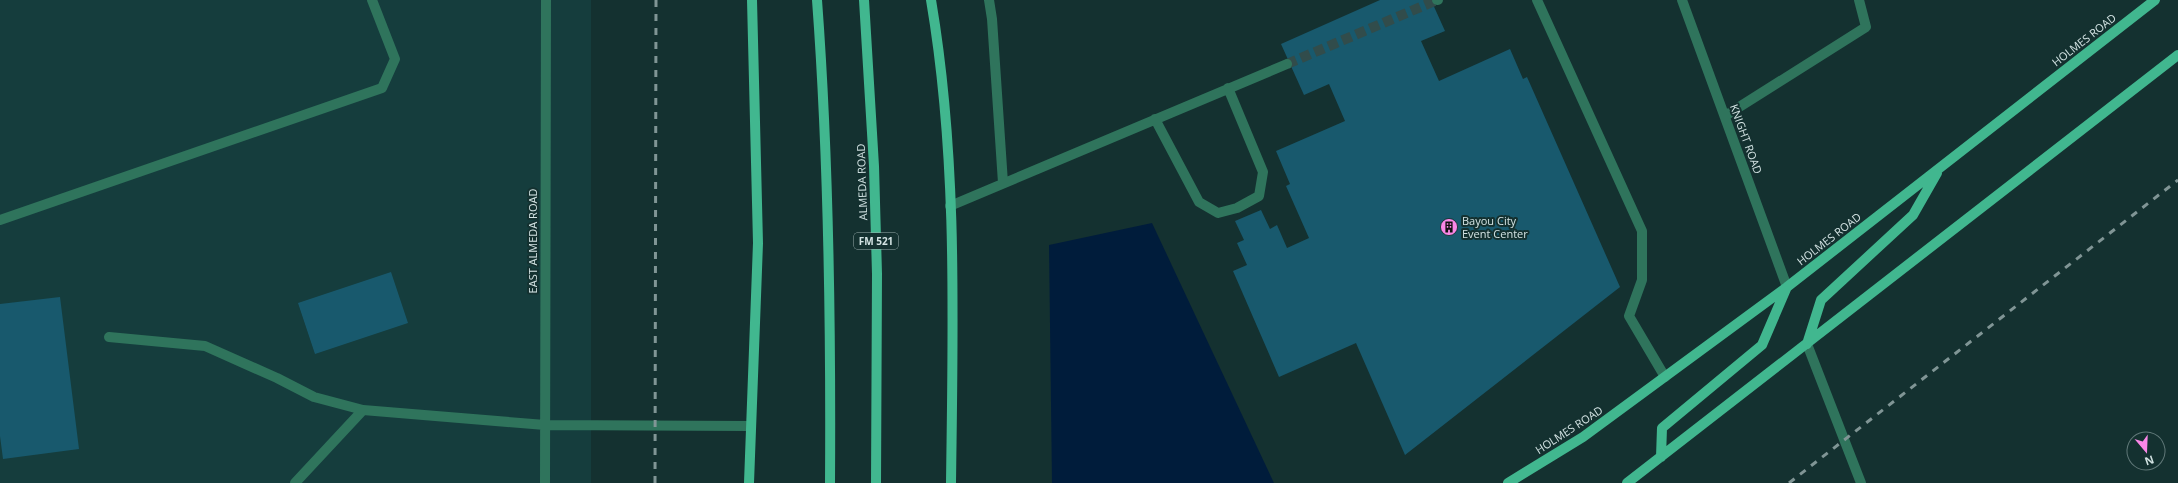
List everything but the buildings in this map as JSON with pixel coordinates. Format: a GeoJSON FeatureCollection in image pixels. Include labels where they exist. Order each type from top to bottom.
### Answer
{"type":"FeatureCollection","features":[{"type":"Feature","properties":{"kind":"main road"},"geometry":{"type":"LineString","coordinates":[[749,483],[758,243],[752,0]]}},
{"type":"Feature","properties":{"kind":"main road"},"geometry":{"type":"LineString","coordinates":[[817,0],[827,161],[830,335],[830,483]]}},
{"type":"Feature","properties":{"kind":"main road","name":"ALMEDA ROAD"},"geometry":{"type":"LineString","coordinates":[[864,0],[874,166],[878,274],[876,483]]}},
{"type":"Feature","properties":{"kind":"main road"},"geometry":{"type":"LineString","coordinates":[[931,0],[948,141],[953,293],[951,483]]}},
{"type":"Feature","properties":{"kind":"main road","name":"HOLMES ROAD"},"geometry":{"type":"LineString","coordinates":[[1508,483],[1583,437],[1787,287],[2155,0]]}},
{"type":"Feature","properties":{"kind":"main road"},"geometry":{"type":"LineString","coordinates":[[1627,483],[2178,55]]}},
{"type":"Feature","properties":{"kind":"main road"},"geometry":{"type":"LineString","coordinates":[[1807,344],[1821,300],[1914,215],[1939,168]]}},
{"type":"Feature","properties":{"kind":"main road"},"geometry":{"type":"LineString","coordinates":[[1661,457],[1662,428],[1762,345],[1787,287]]}},
{"type":"Feature","properties":{"kind":"street"},"geometry":{"type":"LineString","coordinates":[[0,220],[382,88],[395,59],[372,0]]}},
{"type":"Feature","properties":{"kind":"street","name":"EAST ALMEDA ROAD"},"geometry":{"type":"LineString","coordinates":[[546,0],[546,483]]}},
{"type":"Feature","properties":{"kind":"street"},"geometry":{"type":"LineString","coordinates":[[989,0],[992,19],[1003,183]]}},
{"type":"Feature","properties":{"kind":"street"},"geometry":{"type":"LineString","coordinates":[[1537,0],[1642,231],[1642,280],[1629,316],[1665,377]]}},
{"type":"Feature","properties":{"kind":"street","name":"KNIGHT ROAD"},"geometry":{"type":"LineString","coordinates":[[1682,0],[1787,287]]}},
{"type":"Feature","properties":{"kind":"street"},"geometry":{"type":"LineString","coordinates":[[1725,116],[1866,27],[1859,0]]}},
{"type":"Feature","properties":{"kind":"street"},"geometry":{"type":"LineString","coordinates":[[950,206],[1287,64]]}},
{"type":"Feature","properties":{"kind":"street"},"geometry":{"type":"LineString","coordinates":[[1155,119],[1199,202],[1218,213],[1237,208],[1260,196],[1263,172],[1228,88]]}},
{"type":"Feature","properties":{"kind":"street"},"geometry":{"type":"LineString","coordinates":[[109,337],[205,346],[277,378],[314,397],[363,410],[545,426],[750,426]]}},
{"type":"Feature","properties":{"kind":"street"},"geometry":{"type":"LineString","coordinates":[[1807,344],[1861,483]]}},
{"type":"Feature","properties":{"kind":"street"},"geometry":{"type":"LineString","coordinates":[[295,483],[363,410]]}},
{"type":"Feature","properties":{"kind":"shaded area"},"geometry":{"type":"Polygon","coordinates":[[[0,0],[591,0],[591,483],[0,483],[0,0]]]}},
{"type":"Feature","properties":{"kind":"shaded area"},"geometry":{"type":"Polygon","coordinates":[[[1152,223],[1274,483],[1052,483],[1049,245],[1152,223]]]}},
{"type":"Feature","properties":{"kind":"tunnel"},"geometry":{"type":"LineString","coordinates":[[1287,64],[1437,0]]}},
{"type":"Feature","properties":{"kind":"railway"},"geometry":{"type":"LineString","coordinates":[[655,483],[656,0]]}},
{"type":"Feature","properties":{"kind":"railway"},"geometry":{"type":"LineString","coordinates":[[1789,483],[2178,180]]}},
{"type":"Feature","properties":{"kind":"place","name":"Bayou City Event Center"},"geometry":{"type":"Point","coordinates":[1449,227]}}]}
